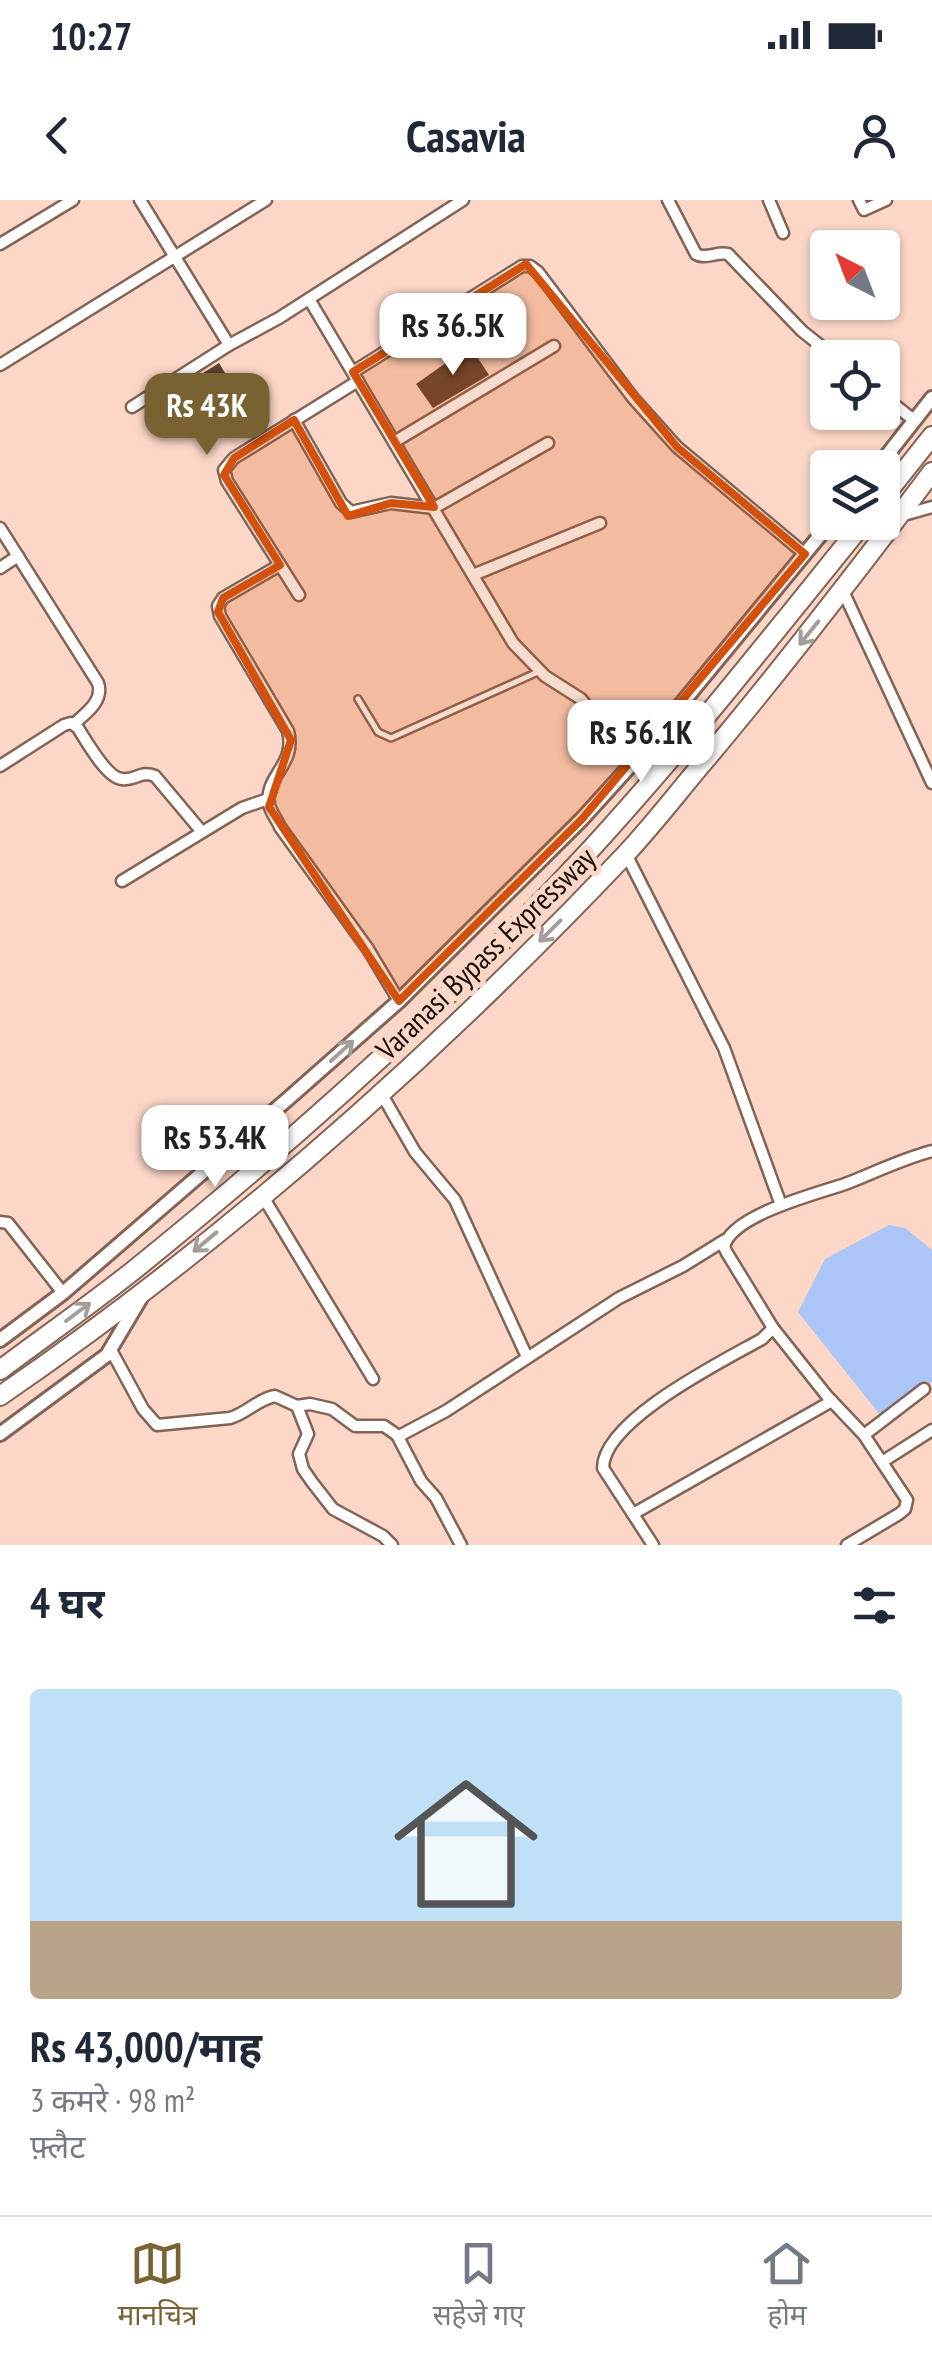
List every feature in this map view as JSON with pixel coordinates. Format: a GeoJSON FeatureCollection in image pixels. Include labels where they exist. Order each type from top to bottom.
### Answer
{"type":"FeatureCollection","features":[{"type":"Feature","properties":{"kind":"highway"},"geometry":{"type":"LineString","coordinates":[[900,477],[932,436]]}},
{"type":"Feature","properties":{"kind":"highway","name":"Varanasi Bypass Expressway"},"geometry":{"type":"LineString","coordinates":[[900,515],[932,472]]}},
{"type":"Feature","properties":{"kind":"highway","name":"Varanasi Bypass Expressway"},"geometry":{"type":"LineString","coordinates":[[0,1370],[132,1271],[301,1130],[432,1011],[591,848],[722,698],[849,540]]}},
{"type":"Feature","properties":{"kind":"highway","name":"Varanasi Bypass Expressway"},"geometry":{"type":"LineString","coordinates":[[0,1396],[143,1294],[381,1093],[450,1028],[626,854],[881,540]]}},
{"type":"Feature","properties":{"kind":"street"},"geometry":{"type":"LineString","coordinates":[[0,244],[73,200]]}},
{"type":"Feature","properties":{"kind":"street"},"geometry":{"type":"LineString","coordinates":[[140,200],[229,346]]}},
{"type":"Feature","properties":{"kind":"street"},"geometry":{"type":"LineString","coordinates":[[0,365],[266,200]]}},
{"type":"Feature","properties":{"kind":"street"},"geometry":{"type":"LineString","coordinates":[[132,407],[463,200]]}},
{"type":"Feature","properties":{"kind":"street"},"geometry":{"type":"LineString","coordinates":[[668,200],[696,254],[703,257],[726,253],[813,340]]}},
{"type":"Feature","properties":{"kind":"street"},"geometry":{"type":"LineString","coordinates":[[769,200],[783,233]]}},
{"type":"Feature","properties":{"kind":"street"},"geometry":{"type":"LineString","coordinates":[[858,200],[864,210],[886,200]]}},
{"type":"Feature","properties":{"kind":"street"},"geometry":{"type":"LineString","coordinates":[[299,594],[224,470],[234,458],[522,266],[538,272],[632,398],[677,448],[806,554]]}},
{"type":"Feature","properties":{"kind":"street"},"geometry":{"type":"LineString","coordinates":[[309,299],[513,643],[540,671],[581,698],[632,764]]}},
{"type":"Feature","properties":{"kind":"street"},"geometry":{"type":"LineString","coordinates":[[394,442],[554,346]]}},
{"type":"Feature","properties":{"kind":"street"},"geometry":{"type":"LineString","coordinates":[[891,450],[932,398]]}},
{"type":"Feature","properties":{"kind":"street"},"geometry":{"type":"LineString","coordinates":[[900,409],[915,421]]}},
{"type":"Feature","properties":{"kind":"street"},"geometry":{"type":"LineString","coordinates":[[294,420],[350,512],[391,503],[434,508],[548,442]]}},
{"type":"Feature","properties":{"kind":"street"},"geometry":{"type":"LineString","coordinates":[[900,516],[932,507]]}},
{"type":"Feature","properties":{"kind":"street"},"geometry":{"type":"LineString","coordinates":[[473,575],[600,523]]}},
{"type":"Feature","properties":{"kind":"street"},"geometry":{"type":"LineString","coordinates":[[0,528],[100,690],[96,702],[74,724],[64,725],[0,766]]}},
{"type":"Feature","properties":{"kind":"street"},"geometry":{"type":"LineString","coordinates":[[0,1340],[63,1293],[398,1000],[582,819],[817,540]]}},
{"type":"Feature","properties":{"kind":"street"},"geometry":{"type":"LineString","coordinates":[[0,568],[18,556]]}},
{"type":"Feature","properties":{"kind":"street"},"geometry":{"type":"LineString","coordinates":[[280,564],[223,598],[218,606],[220,616],[288,731],[291,750],[276,777],[269,807],[368,949],[398,1000]]}},
{"type":"Feature","properties":{"kind":"street"},"geometry":{"type":"LineString","coordinates":[[843,591],[932,783]]}},
{"type":"Feature","properties":{"kind":"street"},"geometry":{"type":"LineString","coordinates":[[74,724],[111,774],[122,779],[147,773],[155,776],[202,832]]}},
{"type":"Feature","properties":{"kind":"street"},"geometry":{"type":"LineString","coordinates":[[122,881],[242,808],[268,799]]}},
{"type":"Feature","properties":{"kind":"street"},"geometry":{"type":"LineString","coordinates":[[626,854],[724,1048],[781,1205]]}},
{"type":"Feature","properties":{"kind":"street"},"geometry":{"type":"LineString","coordinates":[[381,1093],[415,1152],[455,1200],[527,1357]]}},
{"type":"Feature","properties":{"kind":"street"},"geometry":{"type":"LineString","coordinates":[[847,1545],[899,1514],[908,1504],[864,1435],[773,1328],[724,1247],[728,1235],[781,1205],[932,1151]]}},
{"type":"Feature","properties":{"kind":"street"},"geometry":{"type":"LineString","coordinates":[[262,1195],[373,1379]]}},
{"type":"Feature","properties":{"kind":"street"},"geometry":{"type":"LineString","coordinates":[[0,1222],[8,1223],[63,1293]]}},
{"type":"Feature","properties":{"kind":"street"},"geometry":{"type":"LineString","coordinates":[[398,1435],[446,1411],[619,1298],[726,1240]]}},
{"type":"Feature","properties":{"kind":"street"},"geometry":{"type":"LineString","coordinates":[[0,1434],[111,1350],[143,1294]]}},
{"type":"Feature","properties":{"kind":"street"},"geometry":{"type":"LineString","coordinates":[[653,1545],[603,1461],[638,1416],[670,1392],[762,1339],[773,1328]]}},
{"type":"Feature","properties":{"kind":"street"},"geometry":{"type":"LineString","coordinates":[[111,1350],[157,1425],[230,1418],[275,1396],[297,1406],[316,1404],[332,1410],[354,1426],[384,1426],[398,1435],[421,1482],[436,1498],[461,1545]]}},
{"type":"Feature","properties":{"kind":"street"},"geometry":{"type":"LineString","coordinates":[[864,1435],[924,1389]]}},
{"type":"Feature","properties":{"kind":"street"},"geometry":{"type":"LineString","coordinates":[[634,1514],[832,1401]]}},
{"type":"Feature","properties":{"kind":"street"},"geometry":{"type":"LineString","coordinates":[[297,1406],[308,1434],[299,1454],[303,1469],[334,1509],[384,1536],[392,1545]]}},
{"type":"Feature","properties":{"kind":"street"},"geometry":{"type":"LineString","coordinates":[[882,1462],[932,1430]]}},
{"type":"Feature","properties":{"kind":"lane"},"geometry":{"type":"LineString","coordinates":[[358,700],[378,732],[391,738],[540,671]]}},
{"type":"Feature","properties":{"kind":"highlighted area"},"geometry":{"type":"Polygon","coordinates":[[[526,264],[677,447],[805,554],[582,819],[399,1001],[269,807],[291,740],[218,612],[223,598],[280,565],[224,475],[234,458],[294,420],[348,516],[391,503],[434,507],[353,372],[526,264]]]}},
{"type":"Feature","properties":{"kind":"water"},"geometry":{"type":"Polygon","coordinates":[[[889,1225],[905,1228],[932,1250],[932,1382],[881,1416],[798,1312],[825,1259],[889,1225]]]}},
{"type":"Feature","properties":{"kind":"building"},"geometry":{"type":"Polygon","coordinates":[[[470,346],[489,375],[433,408],[416,384],[470,346]]]}},
{"type":"Feature","properties":{"kind":"building"},"geometry":{"type":"Polygon","coordinates":[[[219,363],[252,418],[239,426],[225,404],[203,417],[184,385],[219,363]]]}}]}
